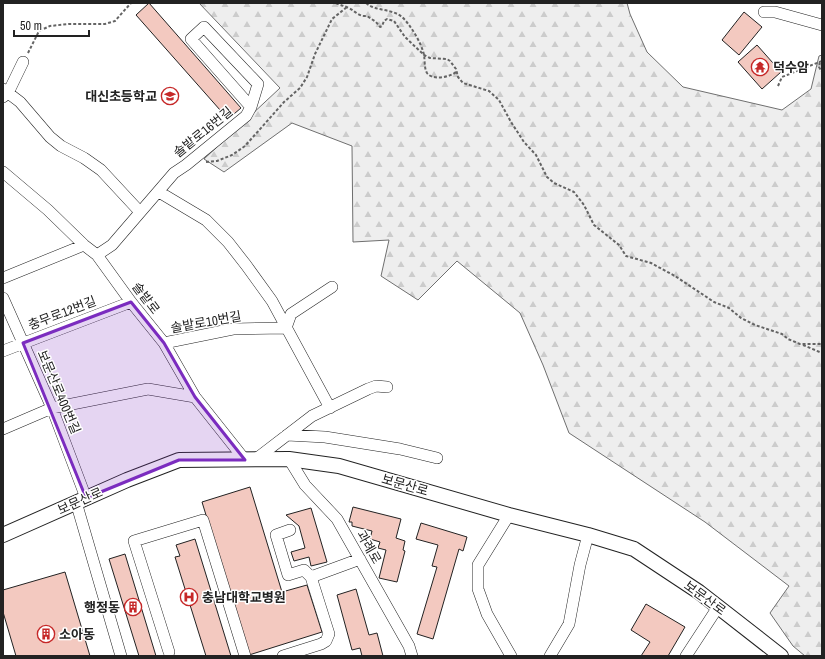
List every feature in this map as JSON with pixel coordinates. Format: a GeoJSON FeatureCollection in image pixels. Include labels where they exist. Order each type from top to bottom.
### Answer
{"type":"FeatureCollection","features":[{"type":"Feature","properties":{"kind":"main road","name":"보문산로"},"geometry":{"type":"LineString","coordinates":[[3,535],[127,480],[179,460],[289,459],[339,466],[634,549],[699,592],[781,656]]}},
{"type":"Feature","properties":{"kind":"street"},"geometry":{"type":"LineString","coordinates":[[764,12],[775,12],[822,25]]}},
{"type":"Feature","properties":{"kind":"street","name":"솔밭로16번길"},"geometry":{"type":"LineString","coordinates":[[97,255],[112,245],[174,173],[246,116],[251,107],[258,84],[204,27],[191,39],[251,107]]}},
{"type":"Feature","properties":{"kind":"street"},"geometry":{"type":"LineString","coordinates":[[23,62],[5,93],[20,102],[50,137],[61,146],[84,158],[101,170],[140,212]]}},
{"type":"Feature","properties":{"kind":"street","name":"솔밭로"},"geometry":{"type":"LineString","coordinates":[[3,172],[48,210],[84,245],[97,255],[131,302],[164,343],[195,397],[250,459]]}},
{"type":"Feature","properties":{"kind":"street"},"geometry":{"type":"LineString","coordinates":[[159,192],[206,220],[228,242],[272,301],[330,408]]}},
{"type":"Feature","properties":{"kind":"street"},"geometry":{"type":"LineString","coordinates":[[3,278],[84,245]]}},
{"type":"Feature","properties":{"kind":"street"},"geometry":{"type":"LineString","coordinates":[[286,328],[291,314],[332,287]]}},
{"type":"Feature","properties":{"kind":"street","name":"보문산로400번길"},"geometry":{"type":"LineString","coordinates":[[3,298],[52,408],[81,500],[121,656]]}},
{"type":"Feature","properties":{"kind":"street","name":"충무로12번길"},"geometry":{"type":"LineString","coordinates":[[3,351],[131,302]]}},
{"type":"Feature","properties":{"kind":"street","name":"솔밭로10번길"},"geometry":{"type":"LineString","coordinates":[[164,343],[233,329],[286,328]]}},
{"type":"Feature","properties":{"kind":"street"},"geometry":{"type":"LineString","coordinates":[[250,459],[287,435],[312,416],[376,386],[387,387]]}},
{"type":"Feature","properties":{"kind":"street"},"geometry":{"type":"LineString","coordinates":[[3,429],[52,408],[148,389],[195,397]]}},
{"type":"Feature","properties":{"kind":"street"},"geometry":{"type":"LineString","coordinates":[[287,435],[325,436],[400,449],[438,458]]}},
{"type":"Feature","properties":{"kind":"street","name":"과례로"},"geometry":{"type":"LineString","coordinates":[[289,459],[305,485],[337,520],[409,646],[412,656]]}},
{"type":"Feature","properties":{"kind":"street"},"geometry":{"type":"LineString","coordinates":[[509,515],[478,565],[478,589],[487,614],[511,656]]}},
{"type":"Feature","properties":{"kind":"street"},"geometry":{"type":"LineString","coordinates":[[168,652],[134,541],[203,520],[245,656]]}},
{"type":"Feature","properties":{"kind":"street"},"geometry":{"type":"LineString","coordinates":[[283,656],[321,644],[326,641],[329,634],[311,576],[304,570],[288,575],[276,535],[290,530]]}},
{"type":"Feature","properties":{"kind":"street"},"geometry":{"type":"LineString","coordinates":[[550,656],[569,624],[580,565],[588,535]]}},
{"type":"Feature","properties":{"kind":"street"},"geometry":{"type":"LineString","coordinates":[[311,576],[360,559]]}},
{"type":"Feature","properties":{"kind":"street"},"geometry":{"type":"LineString","coordinates":[[686,656],[718,607]]}},
{"type":"Feature","properties":{"kind":"path"},"geometry":{"type":"LineString","coordinates":[[23,62],[39,31],[50,26],[69,24],[105,24],[115,21],[131,3]]}},
{"type":"Feature","properties":{"kind":"path"},"geometry":{"type":"LineString","coordinates":[[336,3],[347,7],[364,17],[367,16],[376,22],[380,27],[387,19],[394,20],[405,37],[424,55],[430,58],[450,60],[458,77],[464,83],[489,91],[499,100],[524,142],[536,155],[547,177],[554,183],[574,192],[584,205],[594,225],[619,246],[626,256],[652,263],[675,276],[714,302],[733,310],[747,322],[782,334],[788,339],[822,353]]}},
{"type":"Feature","properties":{"kind":"path"},"geometry":{"type":"LineString","coordinates":[[366,3],[370,7],[380,10],[388,10],[402,17],[410,25],[422,48],[427,72],[430,76],[444,77],[456,72]]}},
{"type":"Feature","properties":{"kind":"path"},"geometry":{"type":"LineString","coordinates":[[186,165],[217,161],[232,155],[245,146],[284,102],[300,88],[307,77],[332,19],[347,7]]}},
{"type":"Feature","properties":{"kind":"path"},"geometry":{"type":"LineString","coordinates":[[821,62],[819,67],[822,72]]}},
{"type":"Feature","properties":{"kind":"path"},"geometry":{"type":"LineString","coordinates":[[778,86],[782,77],[821,62]]}},
{"type":"Feature","properties":{"kind":"path"},"geometry":{"type":"LineString","coordinates":[[800,344],[822,344]]}},
{"type":"Feature","properties":{"kind":"highlighted area"},"geometry":{"type":"Polygon","coordinates":[[[131,302],[164,343],[195,397],[245,460],[179,460],[86,498],[23,343],[131,302]]]}},
{"type":"Feature","properties":{"kind":"green space"},"geometry":{"type":"Polygon","coordinates":[[[199,3],[627,3],[630,14],[647,52],[683,87],[782,110],[811,89],[819,56],[822,55],[822,656],[805,656],[793,646],[770,613],[789,586],[705,522],[569,433],[543,365],[520,313],[457,261],[418,300],[381,276],[389,240],[353,242],[352,146],[292,123],[224,172],[204,159],[280,88],[199,3]]]}},
{"type":"Feature","properties":{"kind":"building"},"geometry":{"type":"Polygon","coordinates":[[[149,3],[241,108],[228,119],[136,15],[149,3]]]}},
{"type":"Feature","properties":{"kind":"building"},"geometry":{"type":"Polygon","coordinates":[[[744,12],[762,27],[739,55],[722,40],[744,12]]]}},
{"type":"Feature","properties":{"kind":"building","name":"덕수암"},"geometry":{"type":"Polygon","coordinates":[[[757,45],[781,72],[762,89],[738,62],[757,45]]]}},
{"type":"Feature","properties":{"kind":"building"},"geometry":{"type":"Polygon","coordinates":[[[250,487],[282,592],[307,585],[322,632],[249,655],[202,502],[250,487]]]}},
{"type":"Feature","properties":{"kind":"building"},"geometry":{"type":"Polygon","coordinates":[[[353,507],[401,519],[396,538],[405,541],[403,550],[405,551],[397,582],[379,578],[386,550],[378,548],[380,542],[370,539],[372,531],[352,526],[352,522],[349,522],[353,507]]]}},
{"type":"Feature","properties":{"kind":"building"},"geometry":{"type":"Polygon","coordinates":[[[311,508],[327,562],[311,566],[309,557],[294,561],[291,552],[305,548],[299,526],[286,515],[311,508]]]}},
{"type":"Feature","properties":{"kind":"building"},"geometry":{"type":"Polygon","coordinates":[[[421,523],[467,537],[463,551],[459,549],[433,639],[417,634],[437,567],[432,566],[438,545],[416,539],[421,523]]]}},
{"type":"Feature","properties":{"kind":"building"},"geometry":{"type":"Polygon","coordinates":[[[195,539],[231,656],[206,656],[175,557],[180,556],[176,545],[195,539]]]}},
{"type":"Feature","properties":{"kind":"building","name":"행정동"},"geometry":{"type":"Polygon","coordinates":[[[125,554],[156,656],[139,656],[109,559],[125,554]]]}},
{"type":"Feature","properties":{"kind":"building","name":"소아동"},"geometry":{"type":"Polygon","coordinates":[[[65,572],[90,656],[16,656],[3,612],[3,590],[65,572]]]}},
{"type":"Feature","properties":{"kind":"building"},"geometry":{"type":"Polygon","coordinates":[[[356,589],[369,635],[377,633],[383,656],[362,656],[360,648],[352,650],[337,595],[356,589]]]}},
{"type":"Feature","properties":{"kind":"building"},"geometry":{"type":"Polygon","coordinates":[[[646,604],[685,627],[668,656],[641,656],[650,642],[631,630],[646,604]]]}},
{"type":"Feature","properties":{"kind":"place","name":"덕수암"},"geometry":{"type":"Point","coordinates":[760,67]}},
{"type":"Feature","properties":{"kind":"place","name":"대신초등학교"},"geometry":{"type":"Point","coordinates":[170,96]}},
{"type":"Feature","properties":{"kind":"place","name":"충남대학교병원"},"geometry":{"type":"Point","coordinates":[189,597]}},
{"type":"Feature","properties":{"kind":"place","name":"행정동"},"geometry":{"type":"Point","coordinates":[133,607]}},
{"type":"Feature","properties":{"kind":"place","name":"소아동"},"geometry":{"type":"Point","coordinates":[46,634]}}]}
